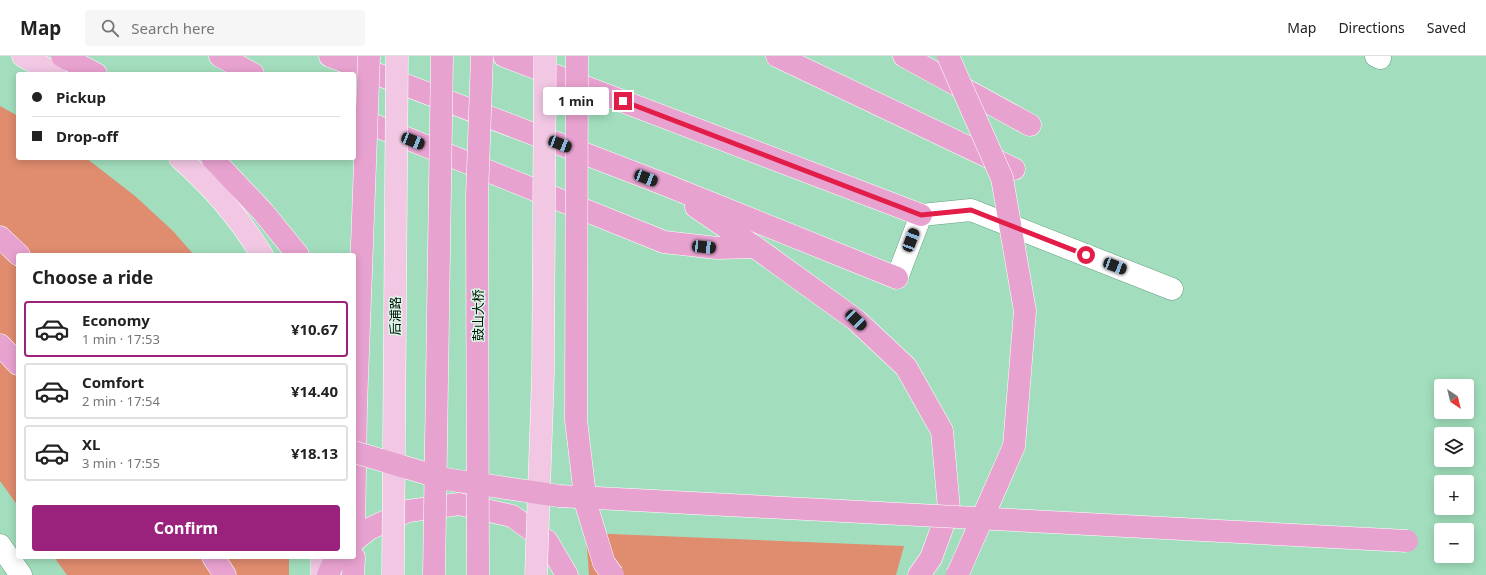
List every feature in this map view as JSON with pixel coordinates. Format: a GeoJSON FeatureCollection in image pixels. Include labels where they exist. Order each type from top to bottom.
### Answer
{"type":"FeatureCollection","features":[{"type":"Feature","properties":{"kind":"highway"},"geometry":{"type":"LineString","coordinates":[[62,56],[92,72]]}},
{"type":"Feature","properties":{"kind":"highway"},"geometry":{"type":"LineString","coordinates":[[220,56],[249,72]]}},
{"type":"Feature","properties":{"kind":"highway"},"geometry":{"type":"LineString","coordinates":[[330,56],[661,183],[897,278]]}},
{"type":"Feature","properties":{"kind":"highway"},"geometry":{"type":"LineString","coordinates":[[356,377],[369,56]]}},
{"type":"Feature","properties":{"kind":"highway"},"geometry":{"type":"LineString","coordinates":[[434,575],[442,56]]}},
{"type":"Feature","properties":{"kind":"highway","name":"鼓山大桥"},"geometry":{"type":"LineString","coordinates":[[478,575],[477,197],[482,56]]}},
{"type":"Feature","properties":{"kind":"highway"},"geometry":{"type":"LineString","coordinates":[[504,56],[921,215]]}},
{"type":"Feature","properties":{"kind":"highway"},"geometry":{"type":"LineString","coordinates":[[577,56],[576,420],[586,504],[604,563],[613,575]]}},
{"type":"Feature","properties":{"kind":"highway"},"geometry":{"type":"LineString","coordinates":[[777,56],[1014,169]]}},
{"type":"Feature","properties":{"kind":"highway"},"geometry":{"type":"LineString","coordinates":[[904,56],[1030,125]]}},
{"type":"Feature","properties":{"kind":"highway"},"geometry":{"type":"LineString","coordinates":[[948,56],[1002,178],[1025,311],[1014,446],[957,575]]}},
{"type":"Feature","properties":{"kind":"highway"},"geometry":{"type":"LineString","coordinates":[[356,118],[664,242],[717,248],[754,247]]}},
{"type":"Feature","properties":{"kind":"highway"},"geometry":{"type":"LineString","coordinates":[[214,160],[263,212],[296,253]]}},
{"type":"Feature","properties":{"kind":"highway"},"geometry":{"type":"LineString","coordinates":[[661,183],[856,320],[906,367],[942,431],[949,509],[931,558],[919,575]]}},
{"type":"Feature","properties":{"kind":"highway"},"geometry":{"type":"LineString","coordinates":[[0,237],[17,253]]}},
{"type":"Feature","properties":{"kind":"highway"},"geometry":{"type":"LineString","coordinates":[[0,345],[16,362]]}},
{"type":"Feature","properties":{"kind":"highway"},"geometry":{"type":"LineString","coordinates":[[356,453],[445,479],[559,496],[1407,541]]}},
{"type":"Feature","properties":{"kind":"highway"},"geometry":{"type":"LineString","coordinates":[[356,540],[369,529],[408,511],[459,504],[512,516],[547,541],[567,575]]}},
{"type":"Feature","properties":{"kind":"highway"},"geometry":{"type":"LineString","coordinates":[[213,559],[225,575]]}},
{"type":"Feature","properties":{"kind":"highway"},"geometry":{"type":"LineString","coordinates":[[328,575],[335,559]]}},
{"type":"Feature","properties":{"kind":"highway"},"geometry":{"type":"LineString","coordinates":[[353,575],[354,559]]}},
{"type":"Feature","properties":{"kind":"main road"},"geometry":{"type":"LineString","coordinates":[[23,56],[51,72]]}},
{"type":"Feature","properties":{"kind":"main road","name":"后浦路"},"geometry":{"type":"LineString","coordinates":[[393,575],[397,56]]}},
{"type":"Feature","properties":{"kind":"main road"},"geometry":{"type":"LineString","coordinates":[[536,575],[543,375],[545,56]]}},
{"type":"Feature","properties":{"kind":"main road"},"geometry":{"type":"LineString","coordinates":[[182,160],[221,198],[250,236],[261,253]]}},
{"type":"Feature","properties":{"kind":"main road"},"geometry":{"type":"LineString","coordinates":[[322,559],[322,575]]}},
{"type":"Feature","properties":{"kind":"street"},"geometry":{"type":"LineString","coordinates":[[897,278],[921,215],[971,210],[1172,289]]}},
{"type":"Feature","properties":{"kind":"street"},"geometry":{"type":"LineString","coordinates":[[0,545],[21,575]]}},
{"type":"Feature","properties":{"kind":"shaded area"},"geometry":{"type":"Polygon","coordinates":[[[0,106],[16,115],[16,160],[89,160],[135,196],[173,231],[192,253],[16,253],[16,503],[0,481],[0,106]]]}},
{"type":"Feature","properties":{"kind":"shaded area"},"geometry":{"type":"Polygon","coordinates":[[[586,533],[904,546],[896,575],[589,575],[586,533]]]}},
{"type":"Feature","properties":{"kind":"shaded area"},"geometry":{"type":"Polygon","coordinates":[[[55,559],[289,559],[289,575],[67,575],[55,559]]]}},
{"type":"Feature","properties":{"kind":"route"},"geometry":{"type":"LineString","coordinates":[[623,101],[921,215],[971,210],[1086,255]]}}]}
